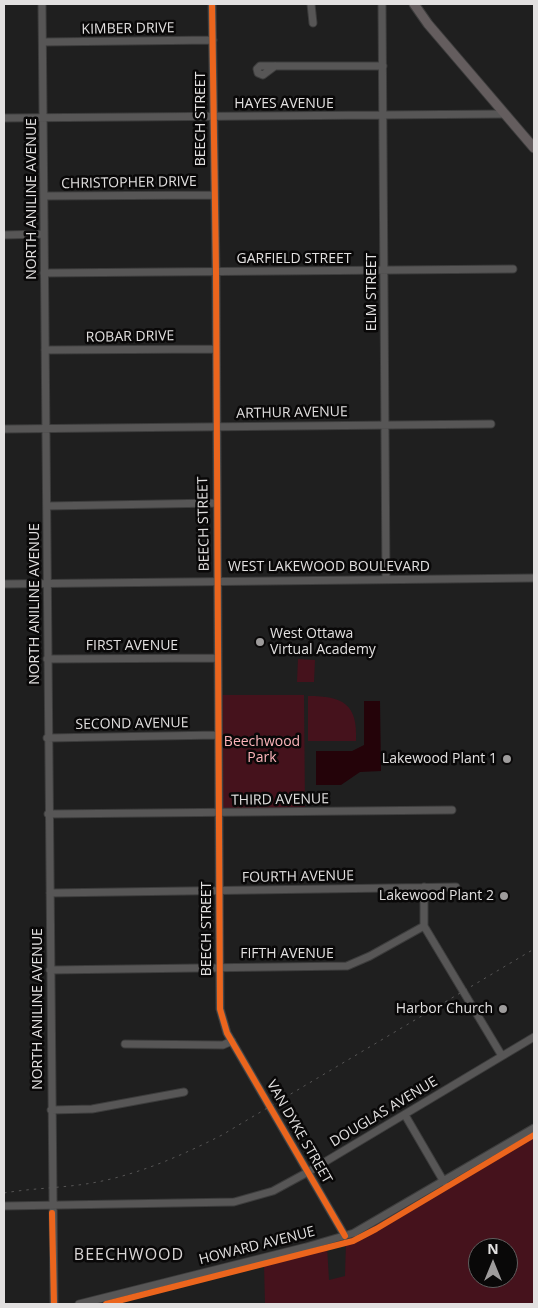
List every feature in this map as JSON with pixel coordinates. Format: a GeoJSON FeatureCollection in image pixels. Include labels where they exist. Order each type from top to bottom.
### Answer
{"type":"FeatureCollection","features":[{"type":"Feature","properties":{"kind":"main road"},"geometry":{"type":"LineString","coordinates":[[414,4],[428,24],[534,148]]}},
{"type":"Feature","properties":{"kind":"street","name":"NORTH ANILINE AVENUE"},"geometry":{"type":"LineString","coordinates":[[42,4],[45,196],[47,738],[54,1304]]}},
{"type":"Feature","properties":{"kind":"street","name":"BEECH STREET"},"geometry":{"type":"LineString","coordinates":[[212,4],[216,272],[219,966],[222,1022],[232,1041]]}},
{"type":"Feature","properties":{"kind":"street"},"geometry":{"type":"LineString","coordinates":[[310,4],[313,23]]}},
{"type":"Feature","properties":{"kind":"street","name":"ELM STREET"},"geometry":{"type":"LineString","coordinates":[[382,4],[386,579]]}},
{"type":"Feature","properties":{"kind":"street","name":"KIMBER DRIVE"},"geometry":{"type":"LineString","coordinates":[[43,42],[212,40]]}},
{"type":"Feature","properties":{"kind":"street"},"geometry":{"type":"LineString","coordinates":[[274,66],[383,66]]}},
{"type":"Feature","properties":{"kind":"street","name":"HAYES AVENUE"},"geometry":{"type":"LineString","coordinates":[[4,118],[505,114]]}},
{"type":"Feature","properties":{"kind":"street","name":"CHRISTOPHER DRIVE"},"geometry":{"type":"LineString","coordinates":[[45,196],[214,195]]}},
{"type":"Feature","properties":{"kind":"street"},"geometry":{"type":"LineString","coordinates":[[4,234],[44,234]]}},
{"type":"Feature","properties":{"kind":"street","name":"GARFIELD STREET"},"geometry":{"type":"LineString","coordinates":[[44,273],[513,269]]}},
{"type":"Feature","properties":{"kind":"street","name":"ROBAR DRIVE"},"geometry":{"type":"LineString","coordinates":[[45,350],[215,349]]}},
{"type":"Feature","properties":{"kind":"street","name":"ARTHUR AVENUE"},"geometry":{"type":"LineString","coordinates":[[4,429],[491,424]]}},
{"type":"Feature","properties":{"kind":"street"},"geometry":{"type":"LineString","coordinates":[[47,506],[216,503]]}},
{"type":"Feature","properties":{"kind":"street","name":"WEST LAKEWOOD BOULEVARD"},"geometry":{"type":"LineString","coordinates":[[4,584],[534,578]]}},
{"type":"Feature","properties":{"kind":"street","name":"FIRST AVENUE"},"geometry":{"type":"LineString","coordinates":[[47,659],[217,658]]}},
{"type":"Feature","properties":{"kind":"street","name":"SECOND AVENUE"},"geometry":{"type":"LineString","coordinates":[[47,738],[218,735]]}},
{"type":"Feature","properties":{"kind":"street","name":"THIRD AVENUE"},"geometry":{"type":"LineString","coordinates":[[48,814],[452,810]]}},
{"type":"Feature","properties":{"kind":"street"},"geometry":{"type":"LineString","coordinates":[[424,887],[424,926],[502,1056]]}},
{"type":"Feature","properties":{"kind":"street","name":"FOURTH AVENUE"},"geometry":{"type":"LineString","coordinates":[[50,892],[456,887]]}},
{"type":"Feature","properties":{"kind":"street","name":"FIFTH AVENUE"},"geometry":{"type":"LineString","coordinates":[[50,970],[219,966],[347,966],[370,956],[424,926]]}},
{"type":"Feature","properties":{"kind":"street","name":"DOUGLAS AVENUE"},"geometry":{"type":"LineString","coordinates":[[4,1206],[52,1212],[234,1202],[273,1191],[405,1115],[534,1037]]}},
{"type":"Feature","properties":{"kind":"street"},"geometry":{"type":"LineString","coordinates":[[125,1044],[223,1045],[232,1041]]}},
{"type":"Feature","properties":{"kind":"street","name":"VAN DYKE STREET"},"geometry":{"type":"LineString","coordinates":[[232,1041],[345,1236]]}},
{"type":"Feature","properties":{"kind":"street"},"geometry":{"type":"LineString","coordinates":[[51,1110],[92,1109],[184,1092]]}},
{"type":"Feature","properties":{"kind":"street"},"geometry":{"type":"LineString","coordinates":[[405,1115],[444,1182]]}},
{"type":"Feature","properties":{"kind":"street","name":"HOWARD AVENUE"},"geometry":{"type":"LineString","coordinates":[[79,1304],[345,1236],[364,1228],[534,1128]]}},
{"type":"Feature","properties":{"kind":"green space"},"geometry":{"type":"Polygon","coordinates":[[[298,659],[315,660],[314,682],[297,682],[298,659]]]}},
{"type":"Feature","properties":{"kind":"green space","name":"Beechwood Park"},"geometry":{"type":"Polygon","coordinates":[[[220,695],[304,695],[305,808],[225,809],[222,807],[220,695]]]}},
{"type":"Feature","properties":{"kind":"green space"},"geometry":{"type":"Polygon","coordinates":[[[308,696],[331,698],[339,700],[346,705],[354,718],[356,741],[308,741],[308,696]]]}},
{"type":"Feature","properties":{"kind":"green space"},"geometry":{"type":"Polygon","coordinates":[[[534,1135],[534,1304],[265,1304],[264,1264],[327,1246],[329,1280],[345,1276],[346,1241],[534,1135]]]}},
{"type":"Feature","properties":{"kind":"shaded area"},"geometry":{"type":"Polygon","coordinates":[[[364,701],[380,701],[381,771],[360,772],[341,785],[316,785],[316,751],[352,751],[364,745],[364,701]]]}},
{"type":"Feature","properties":{"kind":"railway"},"geometry":{"type":"LineString","coordinates":[[4,1193],[81,1185],[109,1180],[142,1170],[191,1150],[222,1135],[534,949]]}},
{"type":"Feature","properties":{"kind":"cycle path"},"geometry":{"type":"LineString","coordinates":[[212,4],[216,272],[220,1009],[227,1033],[345,1236]]}},
{"type":"Feature","properties":{"kind":"cycle path"},"geometry":{"type":"LineString","coordinates":[[106,1304],[353,1241],[534,1135]]}},
{"type":"Feature","properties":{"kind":"cycle path"},"geometry":{"type":"LineString","coordinates":[[52,1213],[54,1304]]}},
{"type":"Feature","properties":{"kind":"place","name":"West Ottawa Virtual Academy"},"geometry":{"type":"Point","coordinates":[260,642]}},
{"type":"Feature","properties":{"kind":"place","name":"Lakewood Plant 1"},"geometry":{"type":"Point","coordinates":[507,759]}},
{"type":"Feature","properties":{"kind":"place","name":"Lakewood Plant 2"},"geometry":{"type":"Point","coordinates":[504,896]}},
{"type":"Feature","properties":{"kind":"place","name":"Harbor Church"},"geometry":{"type":"Point","coordinates":[503,1009]}},
{"type":"Feature","properties":{"kind":"district","name":"BEECHWOOD"},"geometry":{"type":"Point","coordinates":[129,1255]}}]}
